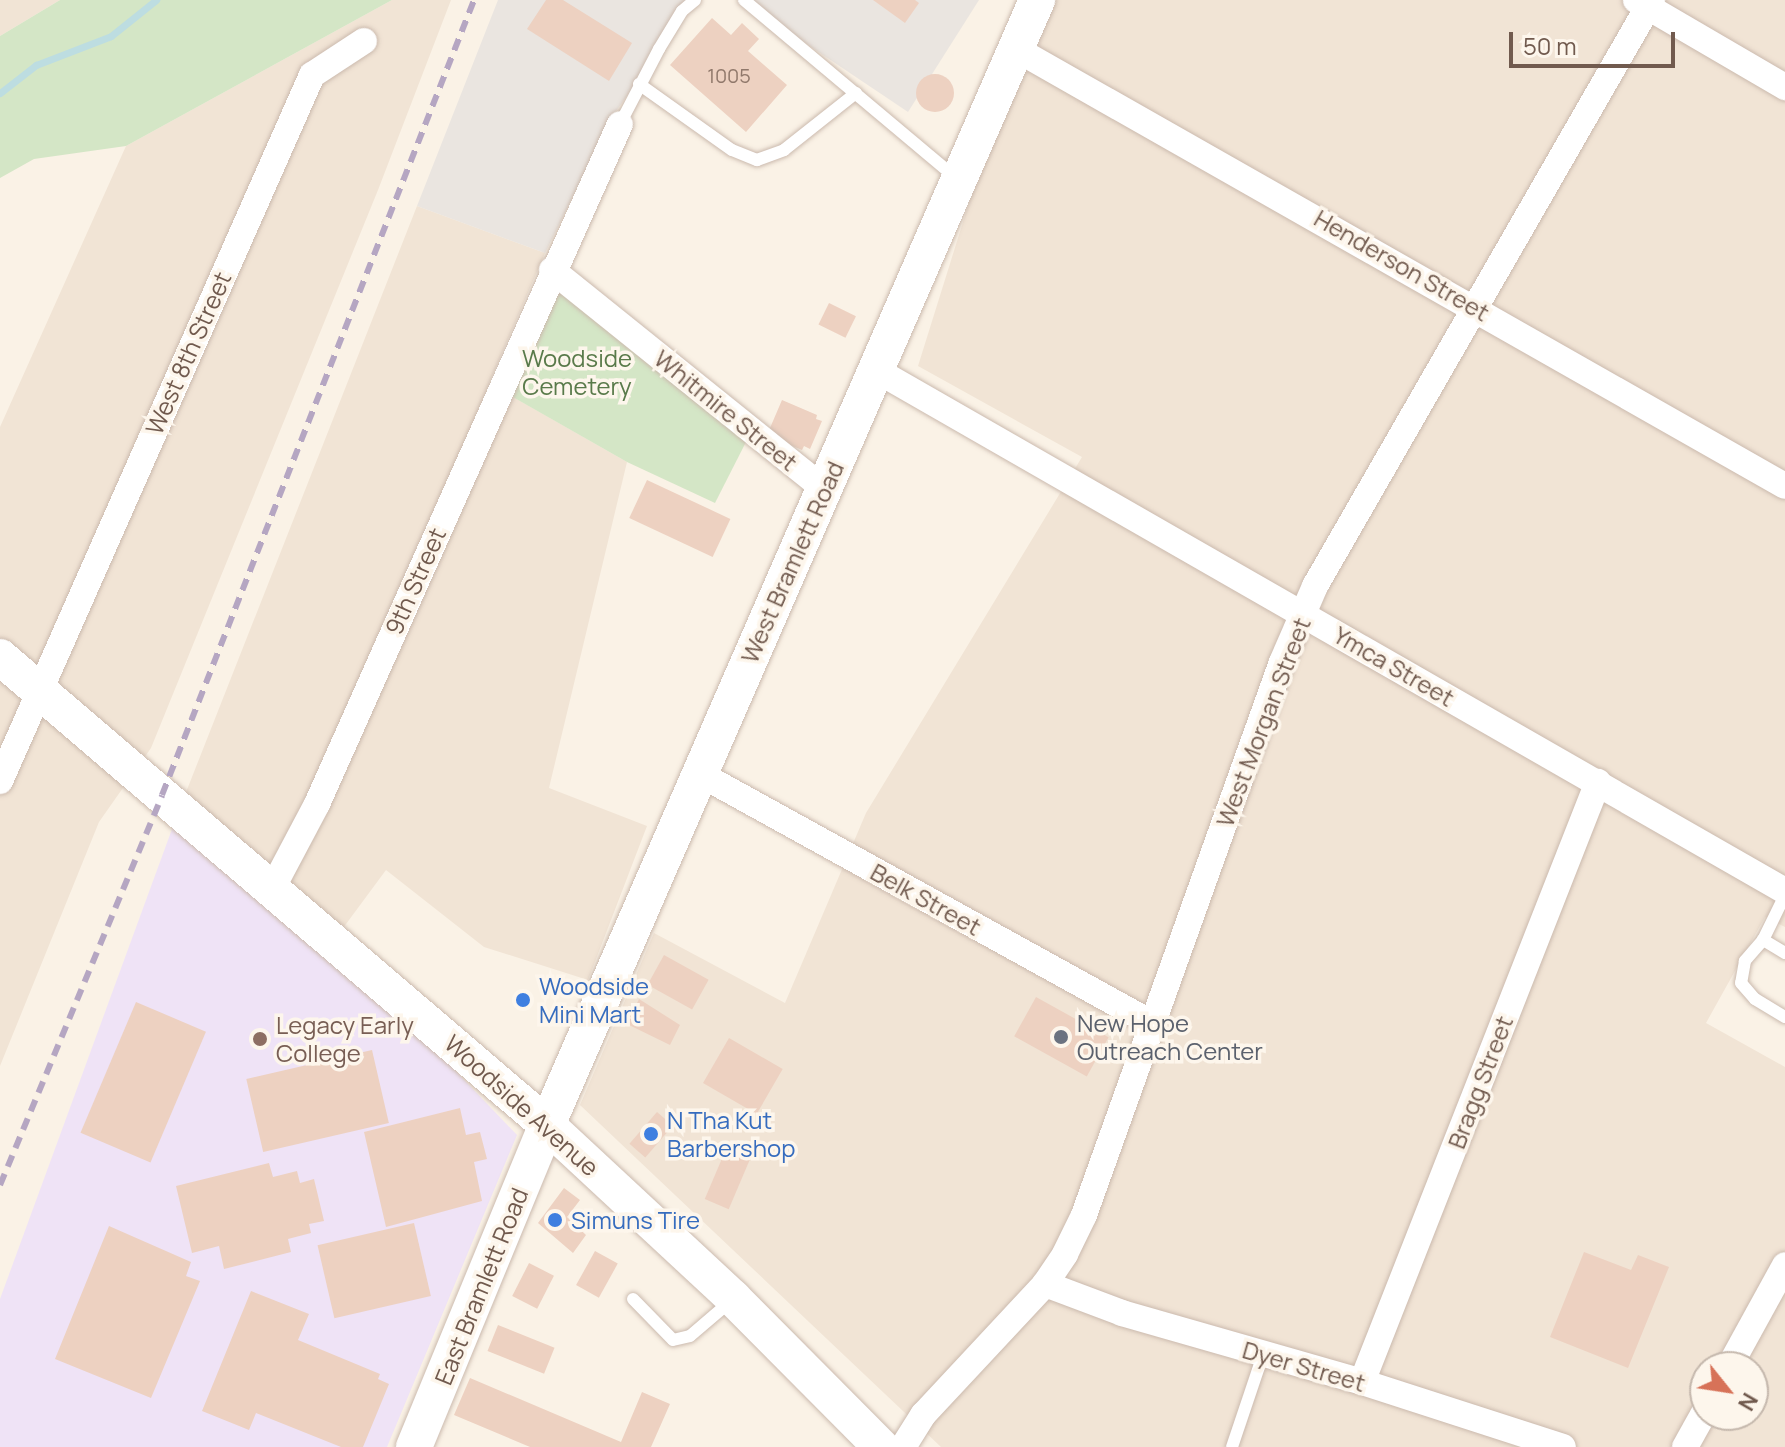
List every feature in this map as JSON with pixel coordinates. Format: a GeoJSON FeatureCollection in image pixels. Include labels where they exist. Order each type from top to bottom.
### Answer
{"type":"FeatureCollection","features":[{"type":"Feature","properties":{"kind":"street","name":"West Bramlett Road"},"geometry":{"type":"LineString","coordinates":[[547,1125],[1037,0]]}},
{"type":"Feature","properties":{"kind":"street"},"geometry":{"type":"LineString","coordinates":[[1645,2],[1785,87]]}},
{"type":"Feature","properties":{"kind":"street","name":"West Morgan Street"},"geometry":{"type":"LineString","coordinates":[[903,1447],[923,1415],[1045,1284],[1065,1254],[1084,1215],[1282,662],[1315,586],[1645,2]]}},
{"type":"Feature","properties":{"kind":"street","name":"West 8th Street"},"geometry":{"type":"LineString","coordinates":[[0,781],[38,688],[312,75],[364,41]]}},
{"type":"Feature","properties":{"kind":"street","name":"Henderson Street"},"geometry":{"type":"LineString","coordinates":[[1016,49],[1474,306],[1785,486]]}},
{"type":"Feature","properties":{"kind":"street","name":"9th Street"},"geometry":{"type":"LineString","coordinates":[[272,889],[317,804],[552,270],[620,124]]}},
{"type":"Feature","properties":{"kind":"street","name":"Whitmire Street"},"geometry":{"type":"LineString","coordinates":[[552,270],[824,489]]}},
{"type":"Feature","properties":{"kind":"street","name":"Ymca Street"},"geometry":{"type":"LineString","coordinates":[[876,370],[1598,782],[1785,893]]}},
{"type":"Feature","properties":{"kind":"street","name":"Woodside Avenue"},"geometry":{"type":"LineString","coordinates":[[0,657],[547,1125],[733,1298],[881,1447]]}},
{"type":"Feature","properties":{"kind":"street","name":"Belk Street"},"geometry":{"type":"LineString","coordinates":[[700,774],[1153,1024]]}},
{"type":"Feature","properties":{"kind":"street","name":"Bragg Street"},"geometry":{"type":"LineString","coordinates":[[1362,1382],[1598,782]]}},
{"type":"Feature","properties":{"kind":"street","name":"East Bramlett Road"},"geometry":{"type":"LineString","coordinates":[[419,1443],[547,1125]]}},
{"type":"Feature","properties":{"kind":"street"},"geometry":{"type":"LineString","coordinates":[[1738,1351],[1785,1265]]}},
{"type":"Feature","properties":{"kind":"street","name":"Dyer Street"},"geometry":{"type":"LineString","coordinates":[[1045,1284],[1122,1313],[1362,1382],[1563,1447]]}},
{"type":"Feature","properties":{"kind":"lane"},"geometry":{"type":"LineString","coordinates":[[620,124],[639,84],[682,11],[695,0]]}},
{"type":"Feature","properties":{"kind":"lane"},"geometry":{"type":"LineString","coordinates":[[744,0],[958,180]]}},
{"type":"Feature","properties":{"kind":"lane"},"geometry":{"type":"LineString","coordinates":[[639,84],[732,150],[757,160],[784,150],[856,93]]}},
{"type":"Feature","properties":{"kind":"lane"},"geometry":{"type":"LineString","coordinates":[[1785,893],[1763,940],[1745,961],[1741,983],[1755,999],[1785,1017]]}},
{"type":"Feature","properties":{"kind":"lane"},"geometry":{"type":"LineString","coordinates":[[1763,940],[1785,953]]}},
{"type":"Feature","properties":{"kind":"lane"},"geometry":{"type":"LineString","coordinates":[[633,1299],[673,1340],[690,1336],[707,1325],[733,1298]]}},
{"type":"Feature","properties":{"kind":"lane"},"geometry":{"type":"LineString","coordinates":[[1232,1447],[1263,1355]]}},
{"type":"Feature","properties":{"kind":"shaded area"},"geometry":{"type":"Polygon","coordinates":[[[0,0],[60,0],[0,36],[0,0]]]}},
{"type":"Feature","properties":{"kind":"shaded area"},"geometry":{"type":"Polygon","coordinates":[[[392,0],[451,0],[378,190],[151,748],[99,822],[0,1066],[0,427],[126,146],[392,0]]]}},
{"type":"Feature","properties":{"kind":"shaded area"},"geometry":{"type":"Polygon","coordinates":[[[498,0],[697,0],[613,115],[545,253],[417,206],[498,0]]]}},
{"type":"Feature","properties":{"kind":"shaded area"},"geometry":{"type":"Polygon","coordinates":[[[741,0],[979,0],[908,112],[741,0]]]}},
{"type":"Feature","properties":{"kind":"shaded area"},"geometry":{"type":"Polygon","coordinates":[[[1048,0],[1785,0],[1785,927],[1765,917],[1706,1023],[1785,1067],[1785,1447],[941,1447],[580,1105],[654,933],[785,1003],[866,813],[1082,457],[918,366],[998,110],[1048,0]]]}},
{"type":"Feature","properties":{"kind":"shaded area"},"geometry":{"type":"Polygon","coordinates":[[[417,206],[545,253],[489,383],[627,462],[549,788],[647,826],[588,980],[484,947],[386,870],[332,943],[179,810],[417,206]]]}},
{"type":"Feature","properties":{"kind":"shaded area","name":"Legacy Early College"},"geometry":{"type":"Polygon","coordinates":[[[179,810],[333,943],[517,1135],[387,1447],[0,1447],[0,1299],[179,810]]]}},
{"type":"Feature","properties":{"kind":"green space"},"geometry":{"type":"Polygon","coordinates":[[[60,0],[392,0],[126,146],[34,159],[0,178],[0,36],[60,0]]]}},
{"type":"Feature","properties":{"kind":"green space","name":"Woodside Cemetery"},"geometry":{"type":"Polygon","coordinates":[[[554,288],[747,440],[715,503],[627,462],[506,393],[554,288]]]}},
{"type":"Feature","properties":{"kind":"building"},"geometry":{"type":"Polygon","coordinates":[[[546,0],[563,0],[632,43],[609,81],[527,29],[546,0]]]}},
{"type":"Feature","properties":{"kind":"building"},"geometry":{"type":"Polygon","coordinates":[[[873,0],[915,0],[919,3],[905,23],[873,0]]]}},
{"type":"Feature","properties":{"kind":"building"},"geometry":{"type":"Polygon","coordinates":[[[712,18],[731,35],[742,23],[759,39],[748,51],[787,85],[746,132],[670,65],[712,18]]]}},
{"type":"Feature","properties":{"kind":"building"},"geometry":{"type":"Polygon","coordinates":[[[935,74],[948,80],[954,93],[948,106],[935,112],[922,106],[916,93],[922,80],[935,74]]]}},
{"type":"Feature","properties":{"kind":"building"},"geometry":{"type":"Polygon","coordinates":[[[829,303],[856,316],[845,338],[818,325],[829,303]]]}},
{"type":"Feature","properties":{"kind":"building"},"geometry":{"type":"Polygon","coordinates":[[[782,400],[817,415],[816,419],[822,421],[810,449],[804,446],[802,450],[767,435],[782,400]]]}},
{"type":"Feature","properties":{"kind":"building"},"geometry":{"type":"Polygon","coordinates":[[[647,480],[730,519],[713,557],[629,518],[647,480]]]}},
{"type":"Feature","properties":{"kind":"building"},"geometry":{"type":"Polygon","coordinates":[[[664,955],[709,980],[692,1009],[648,985],[664,955]]]}},
{"type":"Feature","properties":{"kind":"building","name":"New Hope Outreach Center"},"geometry":{"type":"Polygon","coordinates":[[[1036,997],[1109,1037],[1087,1077],[1014,1036],[1036,997]]]}},
{"type":"Feature","properties":{"kind":"building"},"geometry":{"type":"Polygon","coordinates":[[[639,999],[680,1025],[670,1045],[627,1024],[639,999]]]}},
{"type":"Feature","properties":{"kind":"building"},"geometry":{"type":"Polygon","coordinates":[[[136,1002],[206,1032],[150,1162],[81,1133],[136,1002]]]}},
{"type":"Feature","properties":{"kind":"building"},"geometry":{"type":"Polygon","coordinates":[[[729,1038],[783,1069],[757,1114],[703,1083],[729,1038]]]}},
{"type":"Feature","properties":{"kind":"building"},"geometry":{"type":"Polygon","coordinates":[[[372,1050],[389,1123],[263,1152],[246,1079],[372,1050]]]}},
{"type":"Feature","properties":{"kind":"building"},"geometry":{"type":"Polygon","coordinates":[[[460,1108],[466,1135],[480,1132],[487,1159],[474,1162],[482,1201],[386,1227],[364,1132],[460,1108]]]}},
{"type":"Feature","properties":{"kind":"building","name":"N Tha Kut Barbershop"},"geometry":{"type":"Polygon","coordinates":[[[657,1112],[673,1126],[645,1157],[629,1144],[657,1112]]]}},
{"type":"Feature","properties":{"kind":"building"},"geometry":{"type":"Polygon","coordinates":[[[729,1142],[753,1152],[729,1209],[705,1199],[729,1142]]]}},
{"type":"Feature","properties":{"kind":"building"},"geometry":{"type":"Polygon","coordinates":[[[269,1163],[273,1177],[297,1171],[300,1183],[314,1179],[324,1221],[309,1224],[311,1233],[288,1239],[291,1252],[224,1269],[219,1246],[192,1253],[176,1186],[269,1163]]]}},
{"type":"Feature","properties":{"kind":"building","name":"Simuns Tire"},"geometry":{"type":"Polygon","coordinates":[[[564,1188],[580,1200],[567,1217],[586,1235],[573,1253],[538,1223],[564,1188]]]}},
{"type":"Feature","properties":{"kind":"building"},"geometry":{"type":"Polygon","coordinates":[[[414,1223],[431,1296],[334,1318],[318,1245],[414,1223]]]}},
{"type":"Feature","properties":{"kind":"building"},"geometry":{"type":"Polygon","coordinates":[[[109,1226],[191,1262],[186,1276],[200,1281],[151,1398],[55,1359],[109,1226]]]}},
{"type":"Feature","properties":{"kind":"building"},"geometry":{"type":"Polygon","coordinates":[[[595,1251],[618,1264],[599,1298],[576,1285],[595,1251]]]}},
{"type":"Feature","properties":{"kind":"building"},"geometry":{"type":"Polygon","coordinates":[[[1584,1252],[1631,1270],[1638,1255],[1669,1267],[1628,1368],[1550,1337],[1584,1252]]]}},
{"type":"Feature","properties":{"kind":"building"},"geometry":{"type":"Polygon","coordinates":[[[529,1263],[554,1276],[537,1309],[512,1296],[529,1263]]]}},
{"type":"Feature","properties":{"kind":"building"},"geometry":{"type":"Polygon","coordinates":[[[251,1291],[309,1314],[298,1340],[380,1374],[378,1379],[389,1384],[363,1447],[341,1447],[256,1413],[249,1430],[202,1411],[251,1291]]]}},
{"type":"Feature","properties":{"kind":"building"},"geometry":{"type":"Polygon","coordinates":[[[498,1325],[555,1348],[544,1374],[488,1351],[498,1325]]]}},
{"type":"Feature","properties":{"kind":"building"},"geometry":{"type":"Polygon","coordinates":[[[470,1378],[621,1442],[642,1392],[670,1404],[651,1447],[530,1447],[454,1415],[470,1378]]]}},
{"type":"Feature","properties":{"kind":"waterway"},"geometry":{"type":"LineString","coordinates":[[0,93],[36,65],[111,36],[156,0]]}},
{"type":"Feature","properties":{"kind":"railway"},"geometry":{"type":"LineString","coordinates":[[0,1185],[162,795],[474,0]]}},
{"type":"Feature","properties":{"kind":"place","name":"Woodside Mini Mart"},"geometry":{"type":"Point","coordinates":[523,1000]}},
{"type":"Feature","properties":{"kind":"place","name":"New Hope Outreach Center"},"geometry":{"type":"Point","coordinates":[1061,1037]}},
{"type":"Feature","properties":{"kind":"place","name":"Legacy Early College"},"geometry":{"type":"Point","coordinates":[260,1039]}},
{"type":"Feature","properties":{"kind":"place","name":"N Tha Kut Barbershop"},"geometry":{"type":"Point","coordinates":[651,1134]}},
{"type":"Feature","properties":{"kind":"place","name":"Simuns Tire"},"geometry":{"type":"Point","coordinates":[555,1220]}}]}
